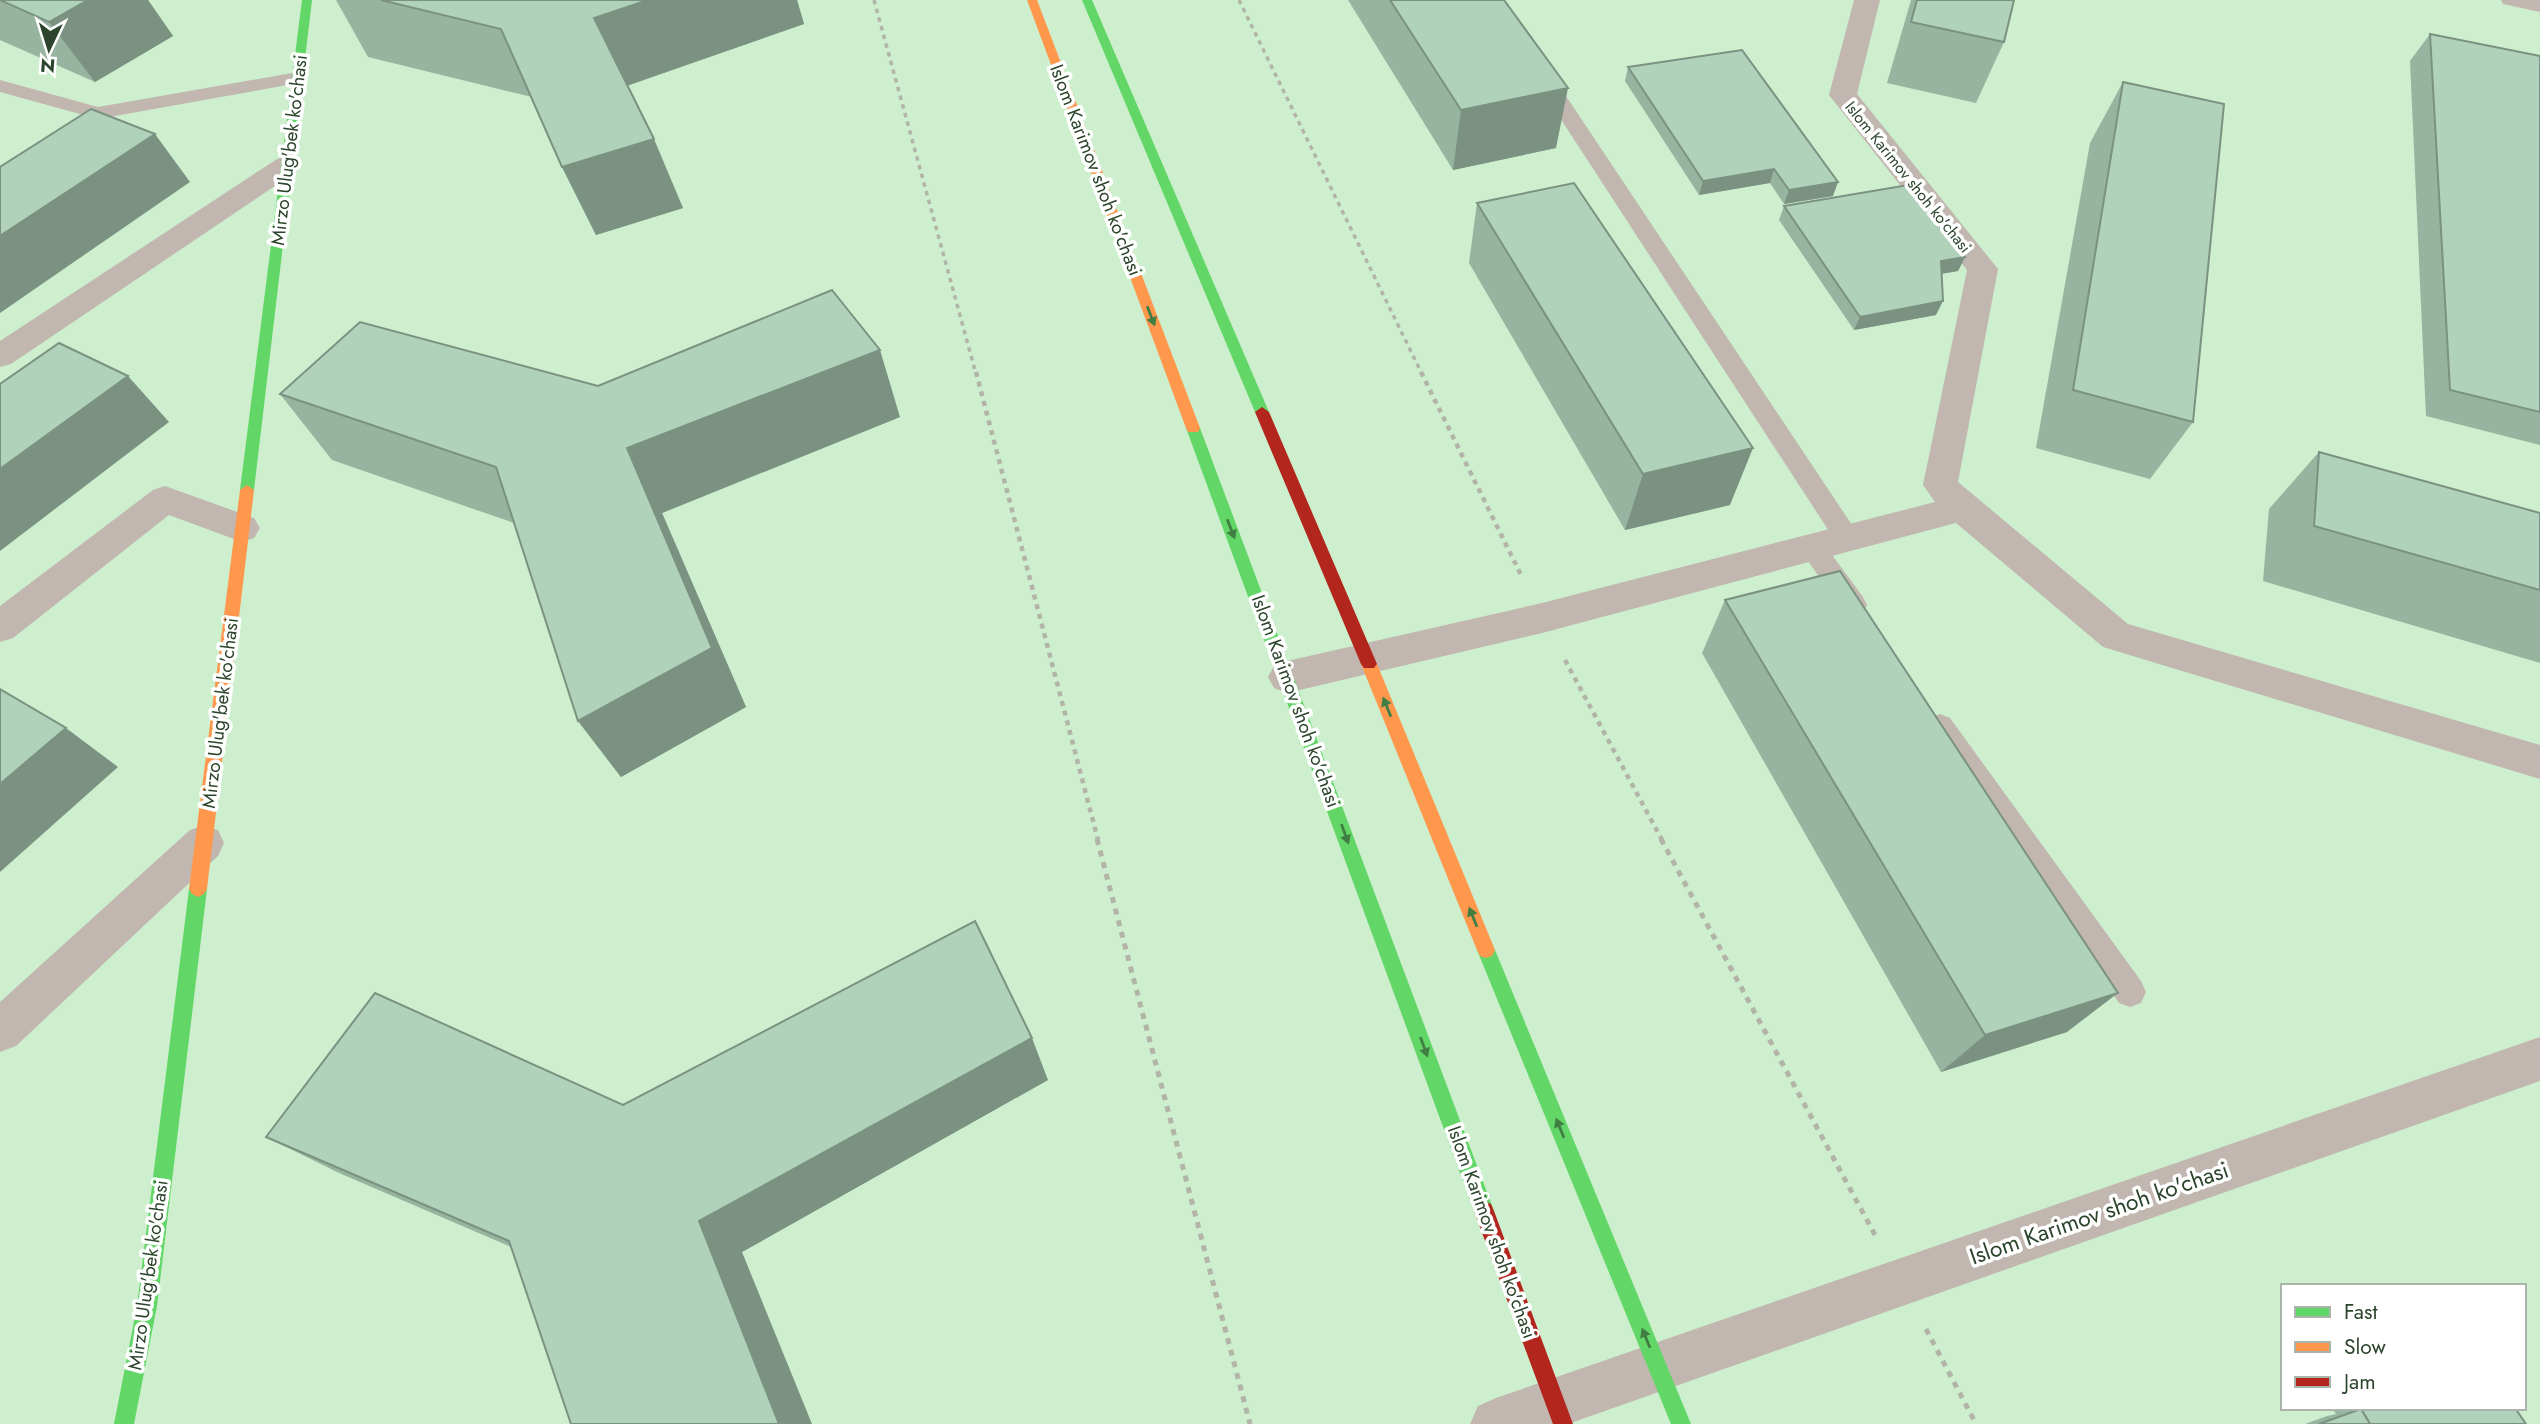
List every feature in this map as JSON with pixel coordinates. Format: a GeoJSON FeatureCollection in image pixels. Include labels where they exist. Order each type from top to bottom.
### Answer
{"type":"FeatureCollection","features":[{"type":"Feature","properties":{"kind":"main road","name":"Mirzo Ulug'bek ko'chasi"},"geometry":{"type":"LineString","coordinates":[[124,1424],[147,1306],[307,0]]}},
{"type":"Feature","properties":{"kind":"main road","name":"Islom Karimov shoh ko'chasi"},"geometry":{"type":"LineString","coordinates":[[1032,0],[1287,677],[1559,1413]]}},
{"type":"Feature","properties":{"kind":"main road"},"geometry":{"type":"LineString","coordinates":[[1087,0],[1367,659],[1681,1424]]}},
{"type":"Feature","properties":{"kind":"street","name":"Islom Karimov shoh ko'chasi"},"geometry":{"type":"LineString","coordinates":[[1867,0],[1843,95],[1983,269],[1940,485],[1962,508]]}},
{"type":"Feature","properties":{"kind":"street"},"geometry":{"type":"LineString","coordinates":[[0,356],[287,165]]}},
{"type":"Feature","properties":{"kind":"street"},"geometry":{"type":"LineString","coordinates":[[0,627],[165,499],[242,528]]}},
{"type":"Feature","properties":{"kind":"street"},"geometry":{"type":"LineString","coordinates":[[1287,677],[1542,618],[1962,508],[2116,636],[2540,762]]}},
{"type":"Feature","properties":{"kind":"street"},"geometry":{"type":"LineString","coordinates":[[0,1031],[204,842]]}},
{"type":"Feature","properties":{"kind":"street","name":"Islom Karimov shoh ko'chasi"},"geometry":{"type":"LineString","coordinates":[[1559,1413],[1658,1367],[2540,1059]]}},
{"type":"Feature","properties":{"kind":"street"},"geometry":{"type":"LineString","coordinates":[[1496,1424],[1559,1413]]}},
{"type":"Feature","properties":{"kind":"lane"},"geometry":{"type":"LineString","coordinates":[[2510,0],[2540,6]]}},
{"type":"Feature","properties":{"kind":"lane"},"geometry":{"type":"LineString","coordinates":[[1530,57],[1847,538]]}},
{"type":"Feature","properties":{"kind":"lane"},"geometry":{"type":"LineString","coordinates":[[0,86],[98,113],[298,78]]}},
{"type":"Feature","properties":{"kind":"lane"},"geometry":{"type":"LineString","coordinates":[[1812,547],[1868,625]]}},
{"type":"Feature","properties":{"kind":"lane"},"geometry":{"type":"LineString","coordinates":[[1924,703],[2130,992]]}},
{"type":"Feature","properties":{"kind":"path"},"geometry":{"type":"LineString","coordinates":[[874,0],[956,297],[1250,1424]]}},
{"type":"Feature","properties":{"kind":"path"},"geometry":{"type":"LineString","coordinates":[[1239,0],[1542,618],[1976,1424]]}},
{"type":"Feature","properties":{"kind":"building"},"geometry":{"type":"Polygon","coordinates":[[[0,0],[88,0],[49,22],[0,0]]]}},
{"type":"Feature","properties":{"kind":"building"},"geometry":{"type":"Polygon","coordinates":[[[381,0],[648,0],[594,18],[654,139],[562,167],[501,29],[381,0]]]}},
{"type":"Feature","properties":{"kind":"building"},"geometry":{"type":"Polygon","coordinates":[[[1390,0],[1504,0],[1568,88],[1461,110],[1390,0]]]}},
{"type":"Feature","properties":{"kind":"building"},"geometry":{"type":"Polygon","coordinates":[[[1917,0],[2014,0],[2004,42],[1911,22],[1917,0]]]}},
{"type":"Feature","properties":{"kind":"building"},"geometry":{"type":"Polygon","coordinates":[[[2430,34],[2540,56],[2540,412],[2450,390],[2430,34]]]}},
{"type":"Feature","properties":{"kind":"building"},"geometry":{"type":"Polygon","coordinates":[[[1742,50],[1838,182],[1789,190],[1774,169],[1703,181],[1628,67],[1742,50]]]}},
{"type":"Feature","properties":{"kind":"building"},"geometry":{"type":"Polygon","coordinates":[[[2123,82],[2224,104],[2193,422],[2073,390],[2123,82]]]}},
{"type":"Feature","properties":{"kind":"building"},"geometry":{"type":"Polygon","coordinates":[[[91,109],[155,134],[0,236],[0,167],[91,109]]]}},
{"type":"Feature","properties":{"kind":"building"},"geometry":{"type":"Polygon","coordinates":[[[1574,183],[1753,448],[1643,474],[1477,203],[1574,183]]]}},
{"type":"Feature","properties":{"kind":"building"},"geometry":{"type":"Polygon","coordinates":[[[1908,185],[1965,257],[1941,261],[1943,301],[1860,317],[1784,206],[1908,185]]]}},
{"type":"Feature","properties":{"kind":"building"},"geometry":{"type":"Polygon","coordinates":[[[832,290],[880,350],[627,448],[712,648],[578,721],[496,467],[280,394],[360,322],[598,386],[832,290]]]}},
{"type":"Feature","properties":{"kind":"building"},"geometry":{"type":"Polygon","coordinates":[[[59,343],[128,376],[0,469],[0,384],[59,343]]]}},
{"type":"Feature","properties":{"kind":"building"},"geometry":{"type":"Polygon","coordinates":[[[2319,452],[2540,513],[2540,590],[2314,526],[2319,452]]]}},
{"type":"Feature","properties":{"kind":"building"},"geometry":{"type":"Polygon","coordinates":[[[1840,571],[2118,993],[1985,1035],[1725,600],[1840,571]]]}},
{"type":"Feature","properties":{"kind":"building"},"geometry":{"type":"Polygon","coordinates":[[[0,689],[66,728],[0,784],[0,689]]]}},
{"type":"Feature","properties":{"kind":"building"},"geometry":{"type":"Polygon","coordinates":[[[975,921],[1032,1038],[699,1221],[779,1424],[571,1424],[509,1241],[266,1137],[375,993],[623,1105],[975,921]]]}},
{"type":"Feature","properties":{"kind":"building"},"geometry":{"type":"Polygon","coordinates":[[[2362,1410],[2516,1410],[2526,1424],[2370,1424],[2362,1410]]]}},
{"type":"Feature","properties":{"kind":"building"},"geometry":{"type":"Polygon","coordinates":[[[2362,1410],[2370,1424],[2319,1424],[2362,1410]]]}},
{"type":"Feature","properties":{"kind":"traffic: fast"},"geometry":{"type":"LineString","coordinates":[[247,490],[307,0]]}},
{"type":"Feature","properties":{"kind":"traffic: fast"},"geometry":{"type":"LineString","coordinates":[[1087,0],[1262,412]]}},
{"type":"Feature","properties":{"kind":"traffic: fast"},"geometry":{"type":"LineString","coordinates":[[1193,428],[1484,1211]]}},
{"type":"Feature","properties":{"kind":"traffic: fast"},"geometry":{"type":"LineString","coordinates":[[124,1424],[147,1306],[198,889]]}},
{"type":"Feature","properties":{"kind":"traffic: fast"},"geometry":{"type":"LineString","coordinates":[[1486,950],[1681,1424]]}},
{"type":"Feature","properties":{"kind":"traffic: slow"},"geometry":{"type":"LineString","coordinates":[[1032,0],[1193,428]]}},
{"type":"Feature","properties":{"kind":"traffic: slow"},"geometry":{"type":"LineString","coordinates":[[198,889],[247,490]]}},
{"type":"Feature","properties":{"kind":"traffic: slow"},"geometry":{"type":"LineString","coordinates":[[1369,664],[1486,950]]}},
{"type":"Feature","properties":{"kind":"traffic: jam"},"geometry":{"type":"LineString","coordinates":[[1262,412],[1369,664]]}},
{"type":"Feature","properties":{"kind":"traffic: jam"},"geometry":{"type":"LineString","coordinates":[[1484,1211],[1563,1424]]}}]}
